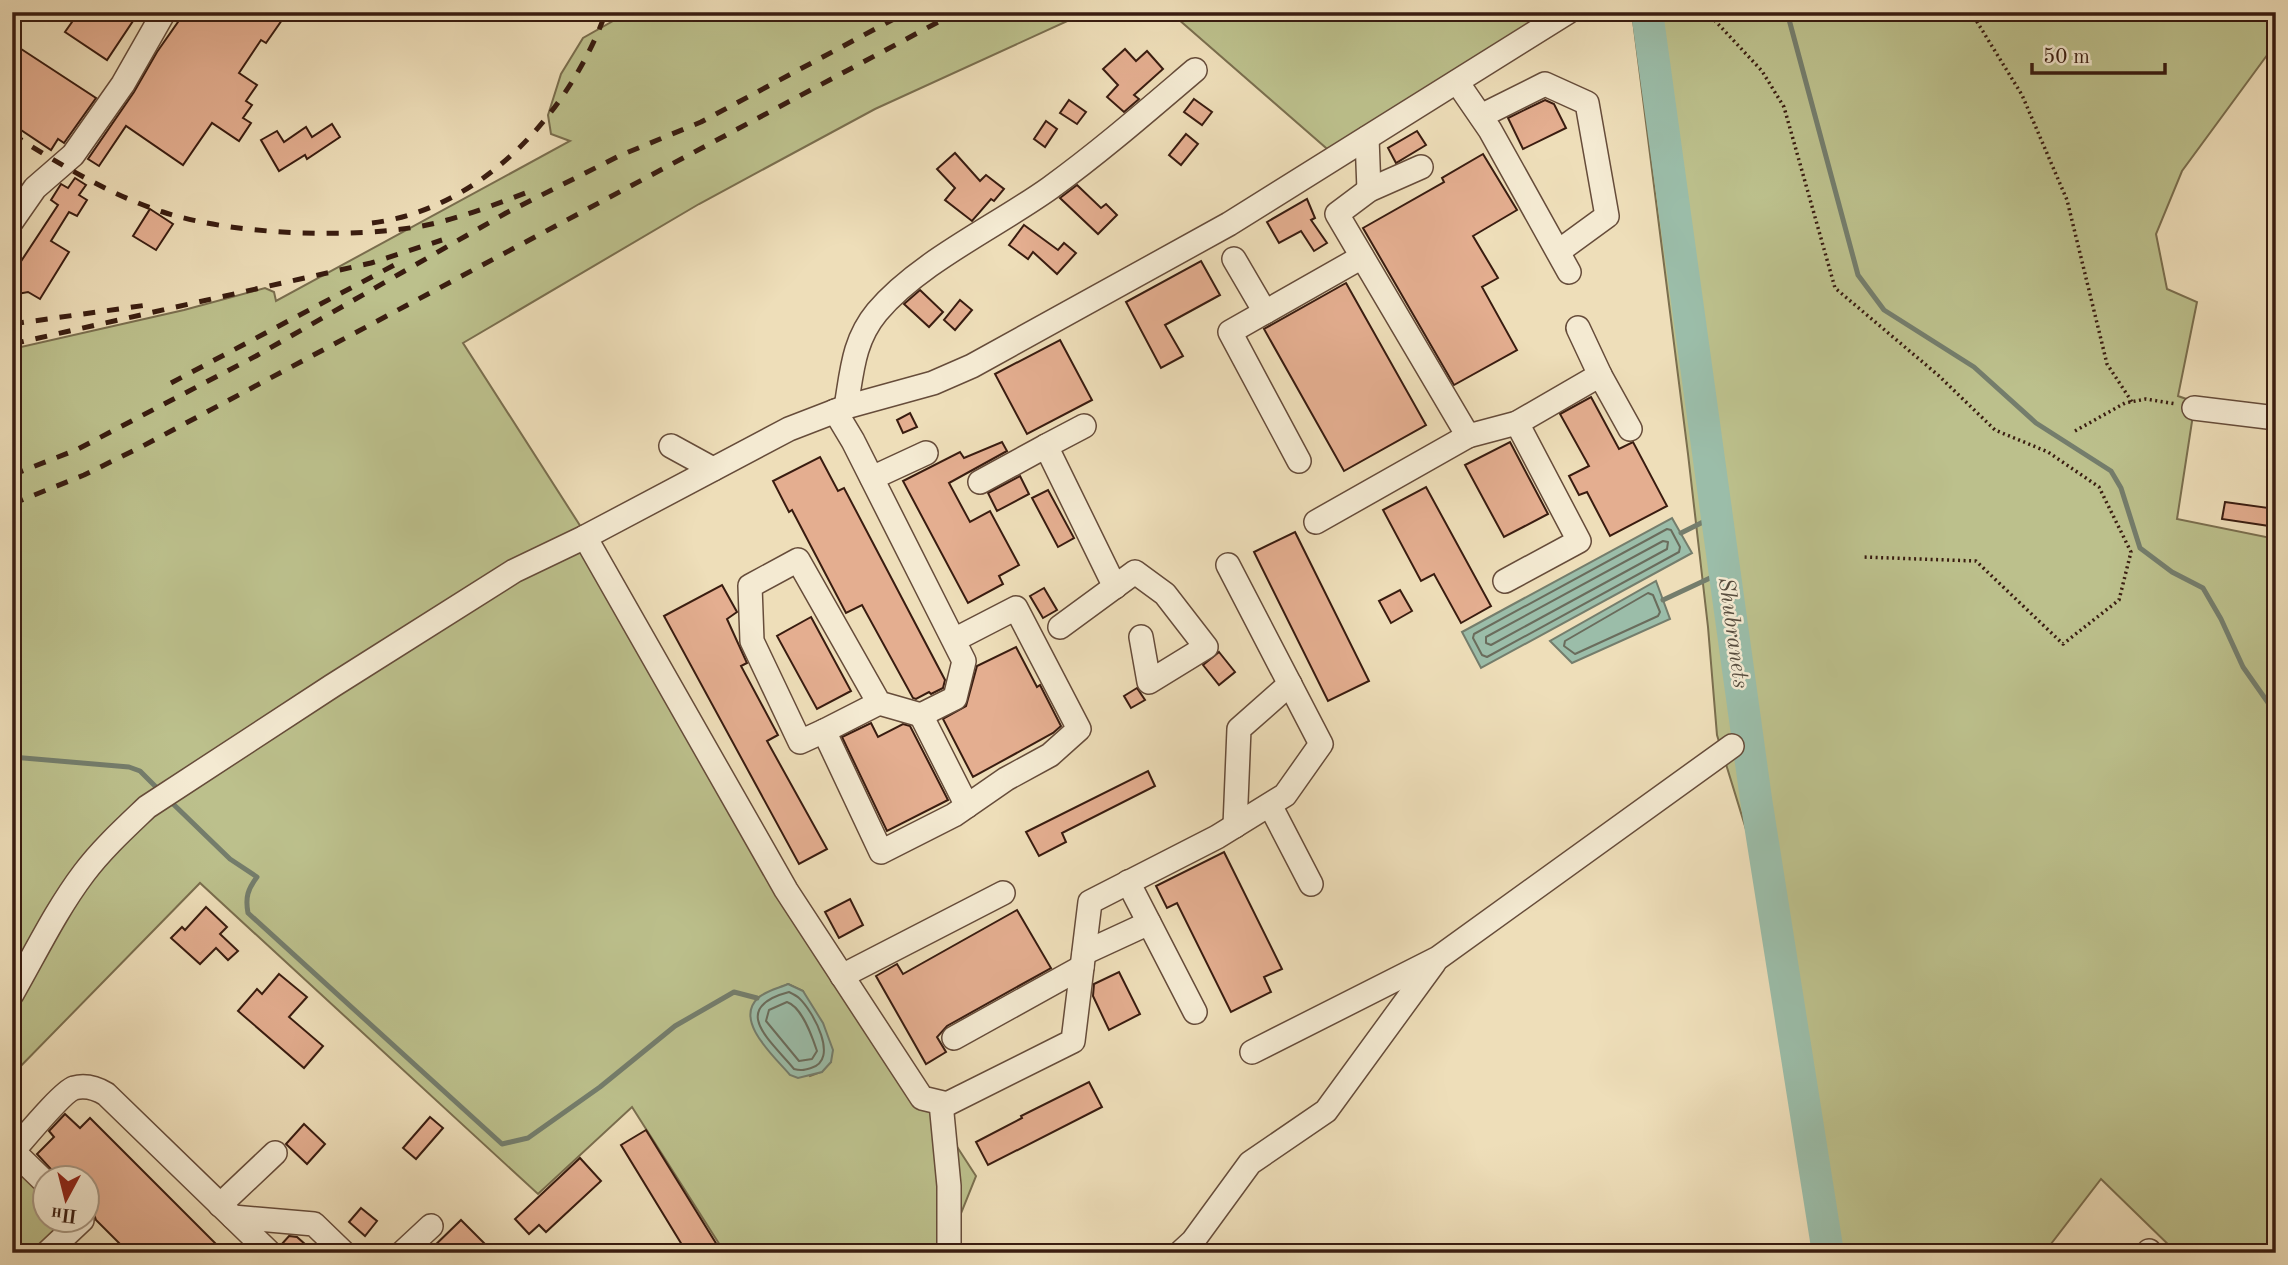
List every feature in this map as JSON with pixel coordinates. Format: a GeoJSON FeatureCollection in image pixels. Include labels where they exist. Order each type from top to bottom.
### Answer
{"type":"FeatureCollection","features":[{"type":"Feature","properties":{"kind":"lane"},"geometry":{"type":"LineString","coordinates":[[12,221],[35,188],[73,155],[123,84],[164,12]]}},
{"type":"Feature","properties":{"kind":"lane"},"geometry":{"type":"LineString","coordinates":[[12,994],[57,914],[84,873],[120,832],[147,807],[332,685],[514,571],[585,537],[789,429],[840,409],[933,383],[972,366],[1229,224],[1568,12]]}},
{"type":"Feature","properties":{"kind":"lane"},"geometry":{"type":"LineString","coordinates":[[879,703],[798,560],[750,586],[752,641],[800,743],[879,703],[921,715],[955,698],[964,661],[840,409],[855,349],[876,313],[900,289],[1049,189],[1120,134],[1195,70]]}},
{"type":"Feature","properties":{"kind":"lane"},"geometry":{"type":"LineString","coordinates":[[1457,82],[1481,116],[1569,272]]}},
{"type":"Feature","properties":{"kind":"lane"},"geometry":{"type":"LineString","coordinates":[[1481,116],[1545,84],[1587,103],[1607,216],[1559,251]]}},
{"type":"Feature","properties":{"kind":"lane"},"geometry":{"type":"LineString","coordinates":[[1367,138],[1369,190]]}},
{"type":"Feature","properties":{"kind":"lane"},"geometry":{"type":"LineString","coordinates":[[1421,167],[1369,190],[1337,214],[1468,436]]}},
{"type":"Feature","properties":{"kind":"lane"},"geometry":{"type":"LineString","coordinates":[[1299,461],[1230,332],[1362,257]]}},
{"type":"Feature","properties":{"kind":"lane"},"geometry":{"type":"LineString","coordinates":[[1234,259],[1265,312]]}},
{"type":"Feature","properties":{"kind":"lane"},"geometry":{"type":"LineString","coordinates":[[1578,328],[1630,429]]}},
{"type":"Feature","properties":{"kind":"lane"},"geometry":{"type":"LineString","coordinates":[[1316,522],[1468,436],[1517,423],[1600,375]]}},
{"type":"Feature","properties":{"kind":"lane"},"geometry":{"type":"LineString","coordinates":[[2194,408],[2276,418]]}},
{"type":"Feature","properties":{"kind":"lane"},"geometry":{"type":"LineString","coordinates":[[1506,581],[1579,541],[1517,423]]}},
{"type":"Feature","properties":{"kind":"lane"},"geometry":{"type":"LineString","coordinates":[[979,482],[1084,426]]}},
{"type":"Feature","properties":{"kind":"lane"},"geometry":{"type":"LineString","coordinates":[[670,446],[713,469]]}},
{"type":"Feature","properties":{"kind":"lane"},"geometry":{"type":"LineString","coordinates":[[1046,446],[1115,587]]}},
{"type":"Feature","properties":{"kind":"lane"},"geometry":{"type":"LineString","coordinates":[[872,478],[926,453]]}},
{"type":"Feature","properties":{"kind":"lane"},"geometry":{"type":"LineString","coordinates":[[585,537],[786,890],[922,1098],[947,1104],[1073,1041],[1090,902],[1236,826],[1285,795],[1321,744],[1228,565]]}},
{"type":"Feature","properties":{"kind":"lane"},"geometry":{"type":"LineString","coordinates":[[1050,634],[1135,572],[1165,594],[1206,647],[1149,682],[1141,637]]}},
{"type":"Feature","properties":{"kind":"lane"},"geometry":{"type":"LineString","coordinates":[[824,731],[881,852],[954,815],[1006,779],[1050,755],[1079,729],[1050,634],[1016,608],[954,640]]}},
{"type":"Feature","properties":{"kind":"lane"},"geometry":{"type":"LineString","coordinates":[[1236,826],[1239,729],[1290,684]]}},
{"type":"Feature","properties":{"kind":"lane"},"geometry":{"type":"LineString","coordinates":[[921,715],[967,806]]}},
{"type":"Feature","properties":{"kind":"lane"},"geometry":{"type":"LineString","coordinates":[[1252,1052],[1438,958],[1732,746]]}},
{"type":"Feature","properties":{"kind":"lane"},"geometry":{"type":"LineString","coordinates":[[1269,805],[1311,884]]}},
{"type":"Feature","properties":{"kind":"lane"},"geometry":{"type":"LineString","coordinates":[[1128,882],[1195,1012]]}},
{"type":"Feature","properties":{"kind":"lane"},"geometry":{"type":"LineString","coordinates":[[842,976],[1003,893]]}},
{"type":"Feature","properties":{"kind":"lane"},"geometry":{"type":"LineString","coordinates":[[954,1038],[1149,923]]}},
{"type":"Feature","properties":{"kind":"lane"},"geometry":{"type":"LineString","coordinates":[[1180,1253],[1193,1241],[1250,1163],[1326,1111],[1438,958]]}},
{"type":"Feature","properties":{"kind":"lane"},"geometry":{"type":"LineString","coordinates":[[32,1169],[13,1151],[66,1092],[82,1087],[95,1088],[106,1094],[270,1253]]}},
{"type":"Feature","properties":{"kind":"lane"},"geometry":{"type":"LineString","coordinates":[[941,1103],[949,1186],[949,1253]]}},
{"type":"Feature","properties":{"kind":"lane"},"geometry":{"type":"LineString","coordinates":[[226,1211],[275,1153]]}},
{"type":"Feature","properties":{"kind":"lane"},"geometry":{"type":"LineString","coordinates":[[226,1211],[314,1224],[344,1253]]}},
{"type":"Feature","properties":{"kind":"lane"},"geometry":{"type":"LineString","coordinates":[[402,1253],[431,1226]]}},
{"type":"Feature","properties":{"kind":"lane"},"geometry":{"type":"LineString","coordinates":[[47,1253],[67,1234]]}},
{"type":"Feature","properties":{"kind":"path"},"geometry":{"type":"LineString","coordinates":[[1707,12],[1762,71],[1784,107],[1835,288],[1938,375],[1995,430],[2048,452],[2099,487],[2131,552],[2119,600],[2063,644],[1976,561],[1863,557]]}},
{"type":"Feature","properties":{"kind":"path"},"geometry":{"type":"LineString","coordinates":[[1971,12],[2022,95],[2067,200],[2107,364],[2132,402]]}},
{"type":"Feature","properties":{"kind":"path"},"geometry":{"type":"LineString","coordinates":[[2075,431],[2125,403],[2146,399],[2194,408]]}},
{"type":"Feature","properties":{"kind":"shaded area"},"geometry":{"type":"Polygon","coordinates":[[[629,12],[1087,12],[875,109],[699,204],[463,343],[588,538],[790,889],[976,1176],[945,1253],[725,1253],[632,1107],[538,1194],[200,883],[12,1075],[12,349],[184,310],[265,288],[274,292],[276,301],[570,141],[551,134],[548,115],[561,74],[583,38],[629,12]],[[788,984],[757,998],[810,1076],[821,1072],[831,1062],[803,991],[788,984]]]}},
{"type":"Feature","properties":{"kind":"shaded area"},"geometry":{"type":"Polygon","coordinates":[[[1170,12],[1575,12],[1341,161],[1170,12]]]}},
{"type":"Feature","properties":{"kind":"shaded area"},"geometry":{"type":"Polygon","coordinates":[[[1632,12],[2276,12],[2276,43],[2182,171],[2156,234],[2167,289],[2197,302],[2178,396],[2195,402],[2177,519],[2276,539],[2276,1253],[2177,1253],[2101,1179],[2044,1253],[1827,1253],[1782,946],[1717,735],[1708,627],[1688,454],[1632,12]]]}},
{"type":"Feature","properties":{"kind":"shaded area"},"geometry":{"type":"Polygon","coordinates":[[[12,1144],[32,1167],[32,1234],[69,1234],[56,1253],[12,1253],[12,1144]]]}},
{"type":"Feature","properties":{"kind":"water"},"geometry":{"type":"Polygon","coordinates":[[[1672,518],[1692,553],[1481,668],[1462,632],[1672,518]]]}},
{"type":"Feature","properties":{"kind":"water"},"geometry":{"type":"Polygon","coordinates":[[[1656,581],[1670,619],[1572,663],[1550,641],[1656,581]]]}},
{"type":"Feature","properties":{"kind":"water"},"geometry":{"type":"Polygon","coordinates":[[[788,984],[803,991],[823,1023],[833,1050],[831,1062],[822,1072],[798,1078],[790,1075],[759,1039],[750,1017],[758,998],[788,984]]]}},
{"type":"Feature","properties":{"kind":"building"},"geometry":{"type":"Polygon","coordinates":[[[58,12],[139,12],[107,60],[65,32],[72,22],[58,12]]]}},
{"type":"Feature","properties":{"kind":"building"},"geometry":{"type":"Polygon","coordinates":[[[185,12],[270,12],[282,20],[266,43],[261,40],[239,73],[257,85],[246,101],[252,105],[243,118],[251,123],[239,141],[212,123],[183,165],[126,126],[99,166],[88,159],[185,12]]]}},
{"type":"Feature","properties":{"kind":"building"},"geometry":{"type":"Polygon","coordinates":[[[12,43],[96,98],[64,143],[58,139],[51,150],[12,124],[12,43]]]}},
{"type":"Feature","properties":{"kind":"building"},"geometry":{"type":"Polygon","coordinates":[[[1125,49],[1136,61],[1147,51],[1163,69],[1134,95],[1139,99],[1124,112],[1107,97],[1118,85],[1103,69],[1125,49]]]}},
{"type":"Feature","properties":{"kind":"building"},"geometry":{"type":"Polygon","coordinates":[[[1194,99],[1212,112],[1202,125],[1184,112],[1194,99]]]}},
{"type":"Feature","properties":{"kind":"building"},"geometry":{"type":"Polygon","coordinates":[[[1069,100],[1086,112],[1077,124],[1060,113],[1069,100]]]}},
{"type":"Feature","properties":{"kind":"building"},"geometry":{"type":"Polygon","coordinates":[[[1545,100],[1554,104],[1566,128],[1523,149],[1508,118],[1545,100]]]}},
{"type":"Feature","properties":{"kind":"building"},"geometry":{"type":"Polygon","coordinates":[[[1046,121],[1057,129],[1045,147],[1034,139],[1046,121]]]}},
{"type":"Feature","properties":{"kind":"building"},"geometry":{"type":"Polygon","coordinates":[[[332,124],[340,137],[307,159],[305,155],[279,171],[261,140],[277,131],[284,142],[306,127],[312,137],[332,124]]]}},
{"type":"Feature","properties":{"kind":"building"},"geometry":{"type":"Polygon","coordinates":[[[1417,131],[1426,145],[1396,163],[1388,148],[1417,131]]]}},
{"type":"Feature","properties":{"kind":"building"},"geometry":{"type":"Polygon","coordinates":[[[1186,134],[1198,144],[1181,165],[1169,155],[1186,134]]]}},
{"type":"Feature","properties":{"kind":"building"},"geometry":{"type":"Polygon","coordinates":[[[955,153],[980,181],[986,175],[1004,189],[994,201],[991,199],[972,221],[945,200],[955,188],[937,169],[955,153]]]}},
{"type":"Feature","properties":{"kind":"building"},"geometry":{"type":"Polygon","coordinates":[[[1483,154],[1517,210],[1473,236],[1498,278],[1482,287],[1517,350],[1454,385],[1363,228],[1444,182],[1442,178],[1483,154]]]}},
{"type":"Feature","properties":{"kind":"building"},"geometry":{"type":"Polygon","coordinates":[[[75,178],[86,185],[79,195],[87,200],[77,216],[69,212],[51,241],[69,252],[40,299],[28,292],[12,295],[12,275],[58,205],[51,200],[61,184],[68,188],[75,178]]]}},
{"type":"Feature","properties":{"kind":"building"},"geometry":{"type":"Polygon","coordinates":[[[1077,185],[1101,208],[1106,204],[1117,215],[1098,234],[1060,198],[1077,185]]]}},
{"type":"Feature","properties":{"kind":"building"},"geometry":{"type":"Polygon","coordinates":[[[1307,199],[1315,218],[1311,220],[1327,243],[1314,251],[1301,231],[1279,243],[1267,222],[1307,199]]]}},
{"type":"Feature","properties":{"kind":"building"},"geometry":{"type":"Polygon","coordinates":[[[150,209],[173,224],[156,250],[133,236],[150,209]]]}},
{"type":"Feature","properties":{"kind":"building"},"geometry":{"type":"Polygon","coordinates":[[[1024,225],[1058,250],[1064,243],[1076,253],[1057,274],[1033,252],[1028,259],[1009,245],[1024,225]]]}},
{"type":"Feature","properties":{"kind":"building"},"geometry":{"type":"Polygon","coordinates":[[[1201,261],[1220,295],[1165,325],[1183,356],[1161,368],[1126,302],[1201,261]]]}},
{"type":"Feature","properties":{"kind":"building"},"geometry":{"type":"Polygon","coordinates":[[[1346,283],[1426,425],[1344,471],[1264,329],[1346,283]]]}},
{"type":"Feature","properties":{"kind":"building"},"geometry":{"type":"Polygon","coordinates":[[[920,290],[943,312],[929,327],[904,304],[920,290]]]}},
{"type":"Feature","properties":{"kind":"building"},"geometry":{"type":"Polygon","coordinates":[[[960,300],[972,310],[955,330],[944,320],[960,300]]]}},
{"type":"Feature","properties":{"kind":"building"},"geometry":{"type":"Polygon","coordinates":[[[1060,340],[1092,400],[1027,434],[995,374],[1060,340]]]}},
{"type":"Feature","properties":{"kind":"building"},"geometry":{"type":"Polygon","coordinates":[[[1591,397],[1619,449],[1633,442],[1667,506],[1610,536],[1587,492],[1579,495],[1569,476],[1589,466],[1560,414],[1591,397]]]}},
{"type":"Feature","properties":{"kind":"building"},"geometry":{"type":"Polygon","coordinates":[[[910,413],[917,427],[903,433],[897,420],[910,413]]]}},
{"type":"Feature","properties":{"kind":"building"},"geometry":{"type":"Polygon","coordinates":[[[1002,442],[1007,451],[949,483],[970,522],[990,511],[1019,565],[999,576],[1003,584],[968,603],[903,481],[960,452],[964,458],[1002,442]]]}},
{"type":"Feature","properties":{"kind":"building"},"geometry":{"type":"Polygon","coordinates":[[[1510,442],[1548,514],[1504,537],[1465,465],[1510,442]]]}},
{"type":"Feature","properties":{"kind":"building"},"geometry":{"type":"Polygon","coordinates":[[[820,457],[838,491],[844,488],[945,680],[943,688],[931,694],[929,692],[913,698],[862,605],[846,613],[792,510],[789,512],[773,481],[820,457]]]}},
{"type":"Feature","properties":{"kind":"building"},"geometry":{"type":"Polygon","coordinates":[[[1020,476],[1029,494],[997,511],[988,493],[1020,476]]]}},
{"type":"Feature","properties":{"kind":"building"},"geometry":{"type":"Polygon","coordinates":[[[1426,487],[1491,606],[1461,623],[1434,574],[1421,581],[1383,510],[1426,487]]]}},
{"type":"Feature","properties":{"kind":"building"},"geometry":{"type":"Polygon","coordinates":[[[1048,490],[1074,538],[1058,547],[1032,498],[1048,490]]]}},
{"type":"Feature","properties":{"kind":"building"},"geometry":{"type":"Polygon","coordinates":[[[2225,502],[2276,509],[2276,527],[2222,519],[2225,502]]]}},
{"type":"Feature","properties":{"kind":"building"},"geometry":{"type":"Polygon","coordinates":[[[1295,532],[1369,681],[1328,701],[1254,552],[1295,532]]]}},
{"type":"Feature","properties":{"kind":"building"},"geometry":{"type":"Polygon","coordinates":[[[722,585],[737,612],[727,619],[747,663],[741,666],[778,735],[767,741],[827,849],[799,864],[664,616],[722,585]]]}},
{"type":"Feature","properties":{"kind":"building"},"geometry":{"type":"Polygon","coordinates":[[[1044,588],[1057,610],[1043,618],[1030,596],[1044,588]]]}},
{"type":"Feature","properties":{"kind":"building"},"geometry":{"type":"Polygon","coordinates":[[[1400,590],[1412,611],[1391,623],[1379,601],[1400,590]]]}},
{"type":"Feature","properties":{"kind":"building"},"geometry":{"type":"Polygon","coordinates":[[[811,617],[851,691],[817,709],[777,636],[811,617]]]}},
{"type":"Feature","properties":{"kind":"building"},"geometry":{"type":"Polygon","coordinates":[[[1016,647],[1061,726],[973,777],[943,719],[966,706],[977,666],[1016,647]]]}},
{"type":"Feature","properties":{"kind":"building"},"geometry":{"type":"Polygon","coordinates":[[[1219,652],[1235,672],[1219,685],[1203,665],[1219,652]]]}},
{"type":"Feature","properties":{"kind":"building"},"geometry":{"type":"Polygon","coordinates":[[[1137,688],[1145,700],[1131,708],[1124,696],[1137,688]]]}},
{"type":"Feature","properties":{"kind":"building"},"geometry":{"type":"Polygon","coordinates":[[[871,723],[878,737],[903,724],[910,726],[948,800],[887,831],[842,737],[871,723]]]}},
{"type":"Feature","properties":{"kind":"building"},"geometry":{"type":"Polygon","coordinates":[[[1148,771],[1155,786],[1062,833],[1066,842],[1039,856],[1026,832],[1148,771]]]}},
{"type":"Feature","properties":{"kind":"building"},"geometry":{"type":"Polygon","coordinates":[[[1224,852],[1282,969],[1264,977],[1271,992],[1231,1012],[1177,903],[1167,908],[1156,886],[1224,852]]]}},
{"type":"Feature","properties":{"kind":"building"},"geometry":{"type":"Polygon","coordinates":[[[850,899],[863,925],[839,938],[825,912],[850,899]]]}},
{"type":"Feature","properties":{"kind":"building"},"geometry":{"type":"Polygon","coordinates":[[[206,907],[227,927],[220,934],[238,951],[228,960],[216,948],[200,964],[171,938],[182,927],[185,930],[206,907]]]}},
{"type":"Feature","properties":{"kind":"building"},"geometry":{"type":"Polygon","coordinates":[[[1017,910],[1051,968],[947,1026],[937,1037],[946,1052],[926,1064],[876,976],[897,964],[903,974],[1017,910]]]}},
{"type":"Feature","properties":{"kind":"building"},"geometry":{"type":"Polygon","coordinates":[[[1119,972],[1140,1014],[1109,1030],[1093,996],[1094,984],[1119,972]]]}},
{"type":"Feature","properties":{"kind":"building"},"geometry":{"type":"Polygon","coordinates":[[[279,974],[307,997],[289,1017],[323,1046],[304,1068],[238,1011],[257,989],[262,994],[279,974]]]}},
{"type":"Feature","properties":{"kind":"building"},"geometry":{"type":"Polygon","coordinates":[[[1089,1082],[1102,1107],[988,1165],[976,1142],[1089,1082]]]}},
{"type":"Feature","properties":{"kind":"building"},"geometry":{"type":"Polygon","coordinates":[[[65,1114],[80,1128],[90,1118],[225,1253],[129,1253],[102,1226],[102,1164],[46,1164],[37,1154],[54,1137],[49,1131],[65,1114]]]}},
{"type":"Feature","properties":{"kind":"building"},"geometry":{"type":"Polygon","coordinates":[[[430,1117],[443,1128],[416,1159],[403,1148],[430,1117]]]}},
{"type":"Feature","properties":{"kind":"building"},"geometry":{"type":"Polygon","coordinates":[[[304,1124],[325,1144],[307,1164],[286,1144],[304,1124]]]}},
{"type":"Feature","properties":{"kind":"building"},"geometry":{"type":"Polygon","coordinates":[[[646,1130],[722,1253],[687,1253],[621,1145],[646,1130]]]}},
{"type":"Feature","properties":{"kind":"building"},"geometry":{"type":"Polygon","coordinates":[[[580,1158],[601,1181],[546,1232],[539,1225],[529,1234],[515,1219],[580,1158]]]}},
{"type":"Feature","properties":{"kind":"building"},"geometry":{"type":"Polygon","coordinates":[[[361,1208],[377,1221],[365,1236],[349,1222],[361,1208]]]}},
{"type":"Feature","properties":{"kind":"building"},"geometry":{"type":"Polygon","coordinates":[[[461,1220],[494,1253],[427,1253],[461,1220]]]}},
{"type":"Feature","properties":{"kind":"building"},"geometry":{"type":"Polygon","coordinates":[[[289,1236],[297,1237],[315,1253],[284,1253],[281,1245],[289,1236]]]}},
{"type":"Feature","properties":{"kind":"waterway","name":"Shubranets"},"geometry":{"type":"LineString","coordinates":[[1647,12],[1756,799],[1828,1253]]}},
{"type":"Feature","properties":{"kind":"waterway"},"geometry":{"type":"LineString","coordinates":[[1787,12],[1858,275],[1884,310],[1974,367],[2036,423],[2111,471],[2121,488],[2140,548],[2172,572],[2203,588],[2243,667],[2276,714]]}},
{"type":"Feature","properties":{"kind":"waterway"},"geometry":{"type":"LineString","coordinates":[[1681,533],[1717,515]]}},
{"type":"Feature","properties":{"kind":"waterway"},"geometry":{"type":"LineString","coordinates":[[1663,600],[1725,571]]}},
{"type":"Feature","properties":{"kind":"waterway"},"geometry":{"type":"LineString","coordinates":[[12,757],[129,767],[140,771],[161,792]]}},
{"type":"Feature","properties":{"kind":"waterway"},"geometry":{"type":"LineString","coordinates":[[168,799],[230,859],[257,877],[248,894],[248,913],[502,1144],[528,1138],[600,1087],[675,1026],[734,992],[757,998]]}},
{"type":"Feature","properties":{"kind":"railway"},"geometry":{"type":"LineString","coordinates":[[372,223],[412,214],[450,198],[485,177],[516,150],[545,120],[569,86],[590,50],[606,12]]}},
{"type":"Feature","properties":{"kind":"railway"},"geometry":{"type":"LineString","coordinates":[[12,475],[76,450],[256,356],[506,213],[619,156],[701,122],[907,12]]}},
{"type":"Feature","properties":{"kind":"railway"},"geometry":{"type":"LineString","coordinates":[[12,504],[84,475],[141,447],[957,12]]}},
{"type":"Feature","properties":{"kind":"railway"},"geometry":{"type":"LineString","coordinates":[[12,134],[85,178],[143,205],[191,220],[256,230],[361,233],[422,226],[462,216],[528,192]]}},
{"type":"Feature","properties":{"kind":"railway"},"geometry":{"type":"LineString","coordinates":[[12,344],[371,263],[442,240]]}},
{"type":"Feature","properties":{"kind":"railway"},"geometry":{"type":"LineString","coordinates":[[171,383],[400,262]]}},
{"type":"Feature","properties":{"kind":"railway"},"geometry":{"type":"LineString","coordinates":[[12,324],[147,305]]}}]}
